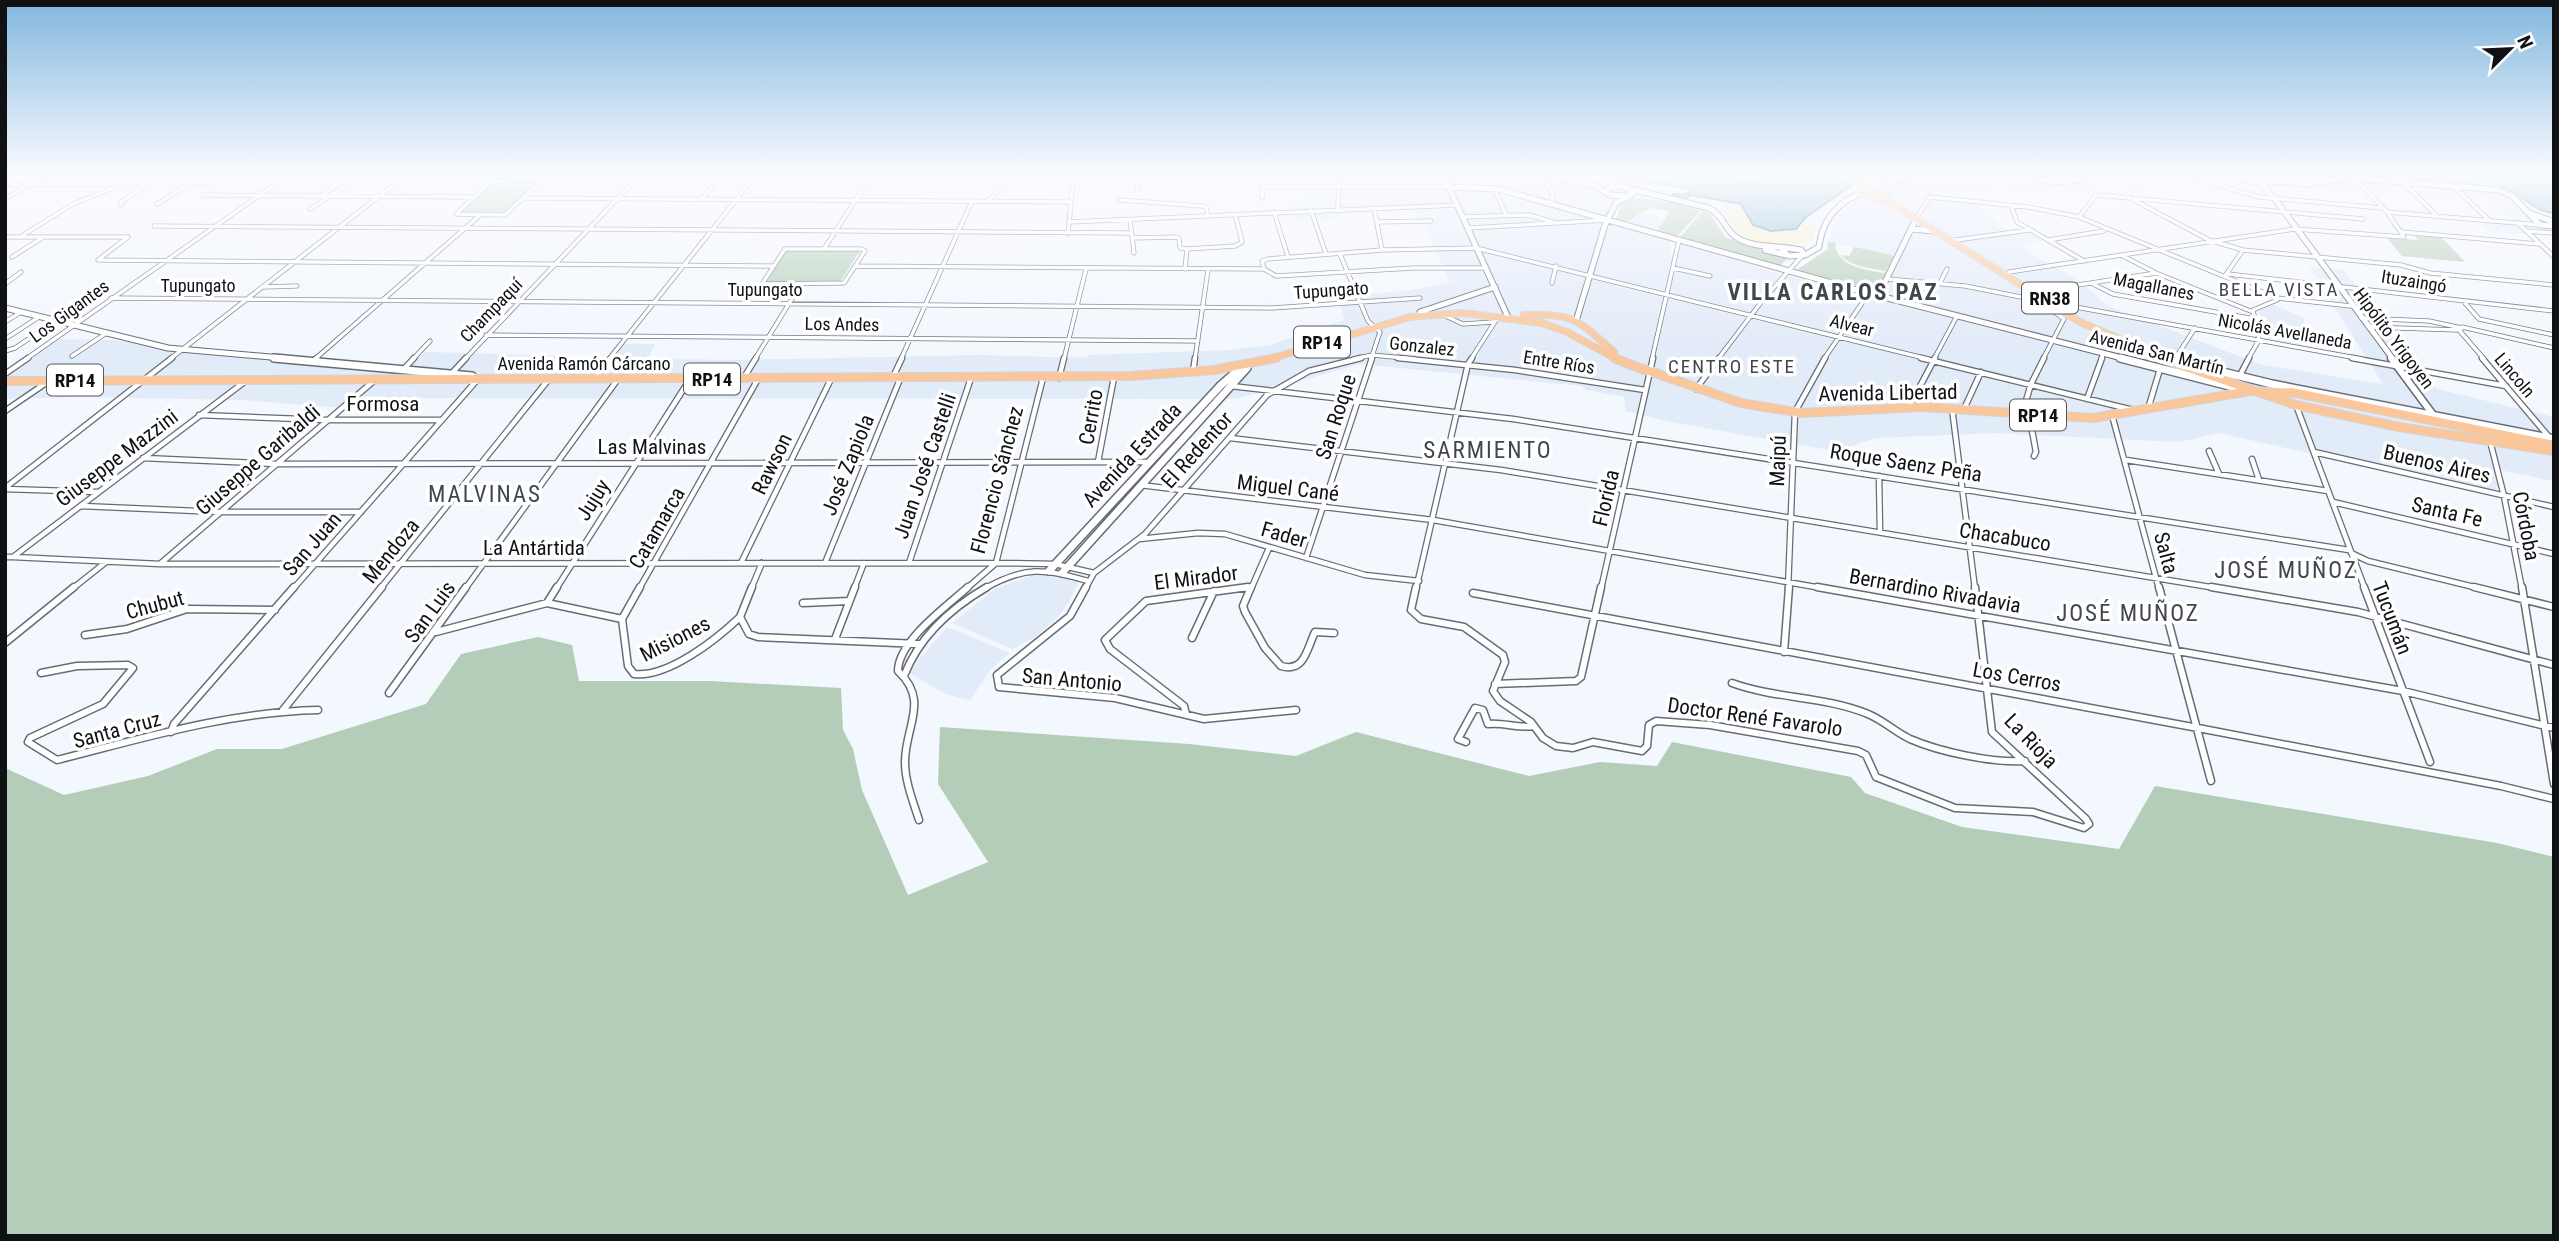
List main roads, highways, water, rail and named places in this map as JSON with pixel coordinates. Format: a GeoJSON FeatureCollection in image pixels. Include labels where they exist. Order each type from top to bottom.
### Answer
{"type":"FeatureCollection","features":[{"type":"Feature","properties":{"kind":"main road"},"geometry":{"type":"LineString","coordinates":[[1470,234],[1507,315]]}},
{"type":"Feature","properties":{"kind":"main road"},"geometry":{"type":"LineString","coordinates":[[1576,321],[1603,234]]}},
{"type":"Feature","properties":{"kind":"main road","name":"Avenida San Martín"},"geometry":{"type":"LineString","coordinates":[[1657,234],[1878,296],[2160,369],[2184,368],[2239,377],[2380,408],[2434,416],[2487,433]]}},
{"type":"Feature","properties":{"kind":"main road"},"geometry":{"type":"LineString","coordinates":[[1727,234],[1729,237],[1786,255],[1803,256],[1817,249],[1820,234]]}},
{"type":"Feature","properties":{"kind":"main road"},"geometry":{"type":"LineString","coordinates":[[1732,234],[1759,245],[1803,251],[1803,256]]}},
{"type":"Feature","properties":{"kind":"main road","name":"RN38"},"geometry":{"type":"LineString","coordinates":[[1942,234],[2035,293],[2110,334],[2175,360],[2184,368],[2359,406],[2380,408],[2554,452]]}},
{"type":"Feature","properties":{"kind":"main road"},"geometry":{"type":"LineString","coordinates":[[1786,255],[1782,251],[1810,246],[1818,240]]}},
{"type":"Feature","properties":{"kind":"main road","name":"RN38"},"geometry":{"type":"LineString","coordinates":[[1952,240],[1973,256],[2106,336],[2250,391],[2296,405],[2431,432],[2487,433],[2548,440]]}},
{"type":"Feature","properties":{"kind":"main road"},"geometry":{"type":"LineString","coordinates":[[1839,285],[1865,300]]}},
{"type":"Feature","properties":{"kind":"main road"},"geometry":{"type":"LineString","coordinates":[[2020,285],[2059,304]]}},
{"type":"Feature","properties":{"kind":"main road"},"geometry":{"type":"LineString","coordinates":[[5,308],[181,350],[452,373],[478,379]]}},
{"type":"Feature","properties":{"kind":"main road","name":"Avenida Libertad"},"geometry":{"type":"LineString","coordinates":[[1441,311],[1490,321],[1519,319],[1555,327],[1647,371],[1696,389],[1754,406],[1795,412],[1909,407],[2084,418],[2148,410],[2250,391]]}},
{"type":"Feature","properties":{"kind":"main road","name":"Avenida Ramón Cárcano"},"geometry":{"type":"LineString","coordinates":[[5,380],[1114,377],[1193,372],[1269,357],[1441,311]]}},
{"type":"Feature","properties":{"kind":"main road","name":"Avenida Libertad"},"geometry":{"type":"LineString","coordinates":[[1420,312],[1548,315],[1576,321],[1588,327],[1616,354],[1647,371]]}},
{"type":"Feature","properties":{"kind":"main road","name":"Avenida Ramón Cárcano"},"geometry":{"type":"LineString","coordinates":[[1204,370],[1247,365],[1420,312]]}},
{"type":"Feature","properties":{"kind":"main road"},"geometry":{"type":"LineString","coordinates":[[1490,321],[1507,315],[1519,319]]}},
{"type":"Feature","properties":{"kind":"main road","name":"RP14"},"geometry":{"type":"LineString","coordinates":[[1555,327],[1574,328],[1579,325],[1576,321]]}},
{"type":"Feature","properties":{"kind":"main road"},"geometry":{"type":"LineString","coordinates":[[1247,365],[1269,357]]}},
{"type":"Feature","properties":{"kind":"main road","name":"Avenida Estrada"},"geometry":{"type":"LineString","coordinates":[[1049,571],[1221,385],[1247,365]]}},
{"type":"Feature","properties":{"kind":"main road","name":"Avenida Estrada"},"geometry":{"type":"LineString","coordinates":[[1062,573],[1247,365]]}},
{"type":"Feature","properties":{"kind":"main road","name":"Avenida San Martín"},"geometry":{"type":"LineString","coordinates":[[2184,368],[2221,385],[2250,391]]}},
{"type":"Feature","properties":{"kind":"main road"},"geometry":{"type":"LineString","coordinates":[[1220,369],[1228,371],[1231,376]]}},
{"type":"Feature","properties":{"kind":"main road"},"geometry":{"type":"LineString","coordinates":[[2221,385],[2230,391],[2224,396]]}},
{"type":"Feature","properties":{"kind":"main road","name":"RP14"},"geometry":{"type":"LineString","coordinates":[[2250,391],[2297,393]]}},
{"type":"Feature","properties":{"kind":"main road","name":"Avenida Libertad"},"geometry":{"type":"LineString","coordinates":[[2224,396],[2296,405]]}},
{"type":"Feature","properties":{"kind":"main road"},"geometry":{"type":"LineString","coordinates":[[2359,406],[2377,416],[2374,420],[2365,420]]}},
{"type":"Feature","properties":{"kind":"main road"},"geometry":{"type":"LineString","coordinates":[[2397,414],[2385,418],[2389,423],[2399,426]]}},
{"type":"Feature","properties":{"kind":"main road"},"geometry":{"type":"LineString","coordinates":[[1116,499],[1126,501]]}},
{"type":"Feature","properties":{"kind":"district","name":"BELLA VISTA"},"geometry":{"type":"Point","coordinates":[2279,289]}},
{"type":"Feature","properties":{"kind":"district","name":"VILLA CARLOS PAZ"},"geometry":{"type":"Point","coordinates":[1833,292]}},
{"type":"Feature","properties":{"kind":"district","name":"CENTRO ESTE"},"geometry":{"type":"Point","coordinates":[1732,366]}},
{"type":"Feature","properties":{"kind":"district","name":"SARMIENTO"},"geometry":{"type":"Point","coordinates":[1488,450]}},
{"type":"Feature","properties":{"kind":"district","name":"MALVINAS"},"geometry":{"type":"Point","coordinates":[485,494]}},
{"type":"Feature","properties":{"kind":"district","name":"JOSÉ MUÑOZ"},"geometry":{"type":"Point","coordinates":[2286,570]}},
{"type":"Feature","properties":{"kind":"district","name":"JOSÉ MUÑOZ"},"geometry":{"type":"Point","coordinates":[2128,613]}}]}
